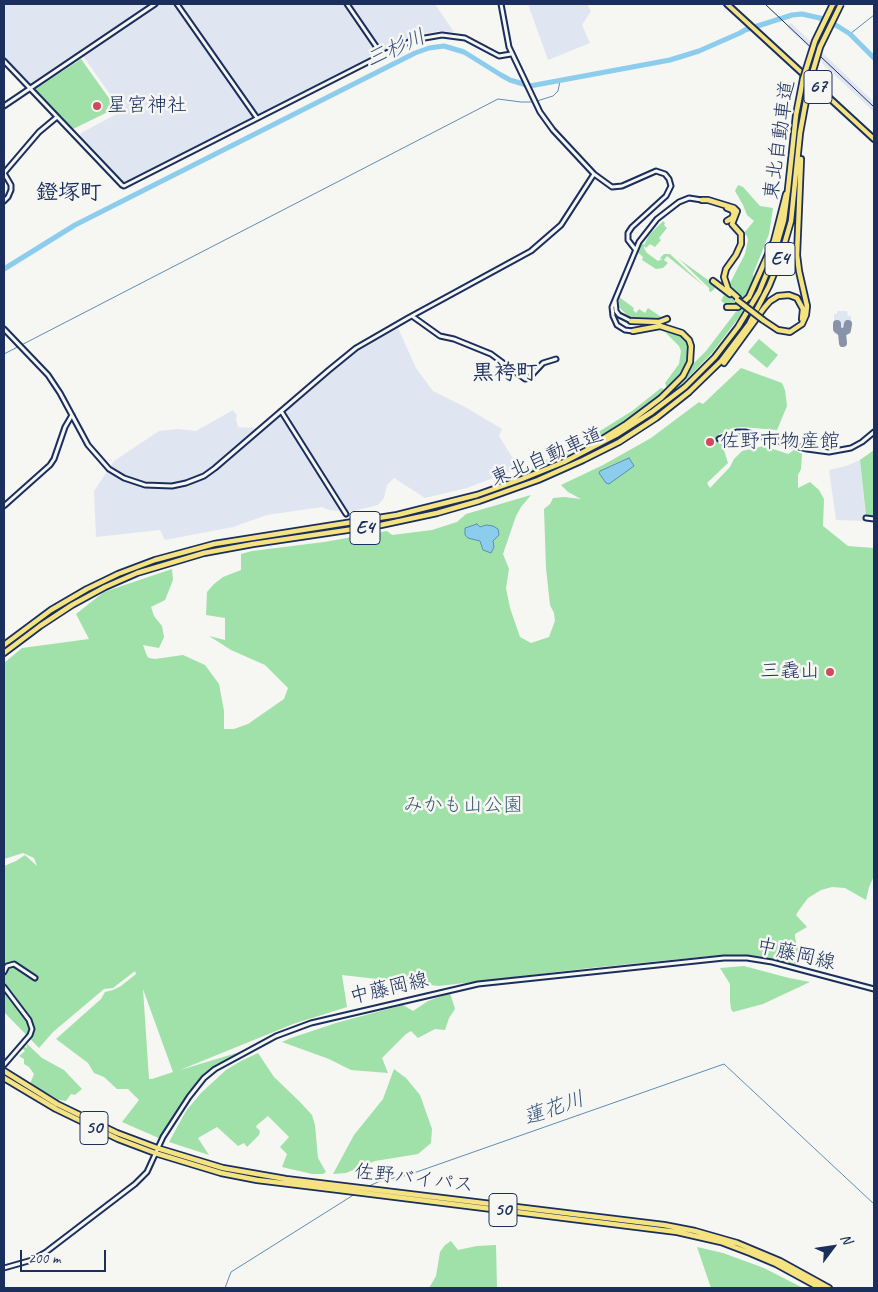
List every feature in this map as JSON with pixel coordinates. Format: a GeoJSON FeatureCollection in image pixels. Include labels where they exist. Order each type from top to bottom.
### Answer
{"type":"FeatureCollection","features":[{"type":"Feature","properties":{"kind":"highway","name":"東北自動車道"},"geometry":{"type":"LineString","coordinates":[[4,645],[44,615],[87,589],[118,574],[155,560],[214,544],[363,522],[436,506],[503,486],[580,454],[628,429],[659,407],[693,380],[723,348],[748,312],[768,270],[781,231],[788,189],[796,115],[803,78],[815,41],[833,4]]}},
{"type":"Feature","properties":{"kind":"highway","name":"東北自動車道"},"geometry":{"type":"LineString","coordinates":[[4,653],[40,626],[78,602],[121,580],[157,566],[227,549],[416,518],[479,501],[538,480],[598,452],[643,427],[681,400],[714,369],[736,342],[760,305],[775,273],[793,209],[800,133],[809,84],[820,47],[841,4]]}},
{"type":"Feature","properties":{"kind":"highway"},"geometry":{"type":"LineString","coordinates":[[713,281],[778,330],[790,332],[799,327],[806,315],[807,306],[799,271],[798,255],[800,133]]}},
{"type":"Feature","properties":{"kind":"highway"},"geometry":{"type":"LineString","coordinates":[[726,307],[738,307],[748,297],[772,246],[788,189]]}},
{"type":"Feature","properties":{"kind":"highway"},"geometry":{"type":"LineString","coordinates":[[702,200],[734,208],[737,211],[732,224],[741,234],[741,244],[726,269],[724,277],[726,286],[738,299]]}},
{"type":"Feature","properties":{"kind":"highway"},"geometry":{"type":"LineString","coordinates":[[702,200],[731,209],[733,216],[727,221]]}},
{"type":"Feature","properties":{"kind":"highway"},"geometry":{"type":"LineString","coordinates":[[714,369],[731,354],[770,301],[783,295],[791,295],[798,298],[803,306],[802,319],[798,324],[790,328],[777,327],[763,319]]}},
{"type":"Feature","properties":{"kind":"highway"},"geometry":{"type":"LineString","coordinates":[[631,321],[659,322],[667,319]]}},
{"type":"Feature","properties":{"kind":"highway"},"geometry":{"type":"LineString","coordinates":[[580,454],[625,425],[661,398],[683,376],[690,362],[692,353],[690,342],[682,334],[660,326],[633,331]]}},
{"type":"Feature","properties":{"kind":"highway","name":"佐野バイパス"},"geometry":{"type":"LineString","coordinates":[[4,1071],[38,1093],[82,1117],[156,1151],[223,1168],[261,1175],[672,1226],[719,1237],[761,1253],[829,1288]]}},
{"type":"Feature","properties":{"kind":"highway","name":"佐野バイパス"},"geometry":{"type":"LineString","coordinates":[[4,1078],[35,1097],[118,1139],[221,1173],[257,1180],[677,1232],[721,1242],[750,1253],[785,1268],[820,1288]]}},
{"type":"Feature","properties":{"kind":"main road"},"geometry":{"type":"LineString","coordinates":[[4,106],[155,4]]}},
{"type":"Feature","properties":{"kind":"main road"},"geometry":{"type":"LineString","coordinates":[[177,4],[257,118]]}},
{"type":"Feature","properties":{"kind":"main road"},"geometry":{"type":"LineString","coordinates":[[347,4],[382,54]]}},
{"type":"Feature","properties":{"kind":"main road"},"geometry":{"type":"LineString","coordinates":[[500,4],[504,30],[511,54],[532,96],[554,130],[594,174],[612,187],[622,186],[656,171],[665,174],[670,179],[671,186],[666,196],[628,232],[628,240],[635,249]]}},
{"type":"Feature","properties":{"kind":"main road","name":"67"},"geometry":{"type":"LineString","coordinates":[[727,4],[874,139]]}},
{"type":"Feature","properties":{"kind":"main road"},"geometry":{"type":"LineString","coordinates":[[4,61],[123,186],[382,54],[414,40],[442,35],[465,38],[499,56],[511,54]]}},
{"type":"Feature","properties":{"kind":"main road"},"geometry":{"type":"LineString","coordinates":[[4,201],[8,197],[11,185],[4,172],[39,132],[57,117]]}},
{"type":"Feature","properties":{"kind":"main road"},"geometry":{"type":"LineString","coordinates":[[4,330],[48,375],[93,452],[109,469],[134,482],[145,485],[163,486],[186,483],[204,476],[216,468],[344,357],[368,340],[531,251],[561,225],[594,174]]}},
{"type":"Feature","properties":{"kind":"main road"},"geometry":{"type":"LineString","coordinates":[[633,331],[620,328],[614,320],[612,307],[635,249],[644,233],[674,206],[686,199],[702,200]]}},
{"type":"Feature","properties":{"kind":"main road"},"geometry":{"type":"LineString","coordinates":[[615,297],[615,306],[619,315],[631,321]]}},
{"type":"Feature","properties":{"kind":"main road"},"geometry":{"type":"LineString","coordinates":[[412,316],[440,336],[454,339],[489,353],[525,379],[529,378],[543,363],[556,359]]}},
{"type":"Feature","properties":{"kind":"main road"},"geometry":{"type":"LineString","coordinates":[[281,412],[346,514]]}},
{"type":"Feature","properties":{"kind":"main road"},"geometry":{"type":"LineString","coordinates":[[4,506],[50,465],[54,459],[65,427],[72,415]]}},
{"type":"Feature","properties":{"kind":"main road"},"geometry":{"type":"LineString","coordinates":[[719,439],[736,432],[745,432],[807,449],[829,452],[852,448],[874,432]]}},
{"type":"Feature","properties":{"kind":"main road"},"geometry":{"type":"LineString","coordinates":[[866,518],[874,519]]}},
{"type":"Feature","properties":{"kind":"main road","name":"中藤岡線"},"geometry":{"type":"LineString","coordinates":[[4,1268],[24,1263],[39,1256],[102,1210],[144,1175],[156,1151],[189,1097],[204,1078],[215,1069],[276,1036],[317,1022],[465,987],[615,968],[736,957],[772,962],[874,989]]}},
{"type":"Feature","properties":{"kind":"main road"},"geometry":{"type":"LineString","coordinates":[[4,972],[7,966],[14,964],[35,978]]}},
{"type":"Feature","properties":{"kind":"main road"},"geometry":{"type":"LineString","coordinates":[[4,986],[29,1020],[32,1029],[30,1035],[4,1065]]}},
{"type":"Feature","properties":{"kind":"shaded area"},"geometry":{"type":"Polygon","coordinates":[[[4,4],[435,4],[454,32],[439,31],[413,36],[123,183],[80,137],[81,133],[122,111],[80,52],[30,85],[4,57],[4,4]]]}},
{"type":"Feature","properties":{"kind":"shaded area"},"geometry":{"type":"Polygon","coordinates":[[[528,4],[587,4],[591,11],[582,25],[590,43],[548,60],[528,4]]]}},
{"type":"Feature","properties":{"kind":"shaded area"},"geometry":{"type":"Polygon","coordinates":[[[791,23],[874,102],[874,112],[788,28],[791,23]]]}},
{"type":"Feature","properties":{"kind":"shaded area"},"geometry":{"type":"Polygon","coordinates":[[[837,311],[847,311],[848,316],[851,316],[851,334],[834,334],[834,314],[837,314],[837,311]]]}},
{"type":"Feature","properties":{"kind":"shaded area"},"geometry":{"type":"Polygon","coordinates":[[[398,328],[416,368],[433,391],[502,429],[499,436],[519,468],[467,488],[425,498],[394,478],[387,485],[384,498],[378,505],[349,512],[329,510],[322,507],[267,515],[233,527],[165,540],[160,530],[96,537],[94,491],[114,461],[159,431],[178,429],[196,431],[233,410],[237,416],[238,427],[256,428],[262,432],[347,357],[398,328]]]}},
{"type":"Feature","properties":{"kind":"shaded area"},"geometry":{"type":"Polygon","coordinates":[[[860,460],[866,521],[836,520],[829,470],[860,460]]]}},
{"type":"Feature","properties":{"kind":"green space"},"geometry":{"type":"Polygon","coordinates":[[[81,59],[116,108],[73,129],[34,90],[81,59]]]}},
{"type":"Feature","properties":{"kind":"green space"},"geometry":{"type":"Polygon","coordinates":[[[738,185],[743,187],[760,206],[773,208],[769,234],[753,274],[754,278],[748,294],[737,306],[727,305],[721,301],[724,295],[715,288],[711,292],[709,291],[709,288],[679,259],[737,301],[729,285],[745,254],[748,240],[744,233],[754,221],[747,215],[735,191],[738,185]]]}},
{"type":"Feature","properties":{"kind":"green space"},"geometry":{"type":"Polygon","coordinates":[[[663,221],[667,228],[659,238],[661,240],[655,247],[650,244],[646,248],[644,246],[647,253],[658,261],[662,259],[660,258],[664,254],[670,254],[704,286],[667,256],[664,260],[668,263],[663,268],[656,269],[642,260],[643,257],[636,251],[642,243],[644,245],[649,235],[663,221]]]}},
{"type":"Feature","properties":{"kind":"green space"},"geometry":{"type":"Polygon","coordinates":[[[769,258],[753,295],[740,316],[712,353],[681,385],[641,416],[706,351],[752,293],[769,258]]]}},
{"type":"Feature","properties":{"kind":"green space"},"geometry":{"type":"Polygon","coordinates":[[[619,297],[634,308],[633,310],[636,313],[639,309],[645,313],[648,308],[664,319],[630,318],[619,307],[619,297]]]}},
{"type":"Feature","properties":{"kind":"green space"},"geometry":{"type":"Polygon","coordinates":[[[665,332],[680,336],[689,344],[689,359],[677,380],[643,409],[607,434],[572,453],[532,471],[532,466],[573,448],[632,411],[661,388],[665,390],[667,388],[665,383],[679,364],[681,351],[679,346],[665,332]]]}},
{"type":"Feature","properties":{"kind":"green space"},"geometry":{"type":"Polygon","coordinates":[[[759,339],[778,355],[767,368],[748,352],[759,339]]]}},
{"type":"Feature","properties":{"kind":"green space","name":"みかも山公園"},"geometry":{"type":"Polygon","coordinates":[[[741,368],[782,383],[787,406],[777,430],[742,427],[733,428],[719,434],[728,463],[707,483],[710,488],[742,451],[764,446],[788,454],[794,450],[802,454],[801,469],[798,475],[798,488],[810,482],[819,490],[824,499],[823,526],[848,546],[874,548],[874,876],[866,900],[845,888],[832,887],[821,890],[808,898],[799,910],[796,915],[807,927],[795,934],[795,938],[800,954],[812,952],[811,964],[798,959],[798,965],[747,955],[710,956],[439,986],[342,975],[347,1007],[293,1024],[180,1070],[240,1052],[214,1069],[191,1091],[171,1119],[161,1139],[122,1122],[139,1100],[128,1089],[117,1089],[104,1077],[94,1073],[88,1063],[56,1039],[101,999],[105,992],[121,986],[136,974],[135,971],[113,988],[104,989],[53,1032],[39,1048],[4,1012],[4,866],[25,855],[37,866],[34,858],[23,853],[4,859],[4,663],[22,648],[89,639],[76,614],[104,592],[172,569],[173,580],[165,600],[151,607],[154,616],[162,626],[164,637],[159,648],[143,645],[147,656],[155,659],[183,655],[205,665],[219,684],[224,711],[224,729],[234,729],[248,724],[284,699],[288,688],[265,665],[231,650],[209,636],[225,640],[225,618],[206,615],[207,592],[223,577],[241,570],[241,554],[387,531],[392,535],[432,530],[457,522],[466,514],[531,495],[516,516],[503,554],[509,569],[506,588],[510,608],[520,637],[531,643],[549,637],[555,621],[550,605],[546,568],[544,509],[553,498],[581,499],[568,492],[561,485],[603,465],[651,438],[699,402],[703,404],[741,368]],[[143,989],[149,1079],[173,1072],[143,989]]]}},
{"type":"Feature","properties":{"kind":"green space"},"geometry":{"type":"Polygon","coordinates":[[[874,450],[874,517],[866,516],[860,460],[874,450]]]}},
{"type":"Feature","properties":{"kind":"green space"},"geometry":{"type":"Polygon","coordinates":[[[744,966],[810,982],[763,1004],[733,1012],[730,1001],[730,984],[720,968],[744,966]]]}},
{"type":"Feature","properties":{"kind":"green space"},"geometry":{"type":"Polygon","coordinates":[[[450,993],[455,1009],[449,1018],[445,1030],[435,1029],[418,1038],[411,1031],[406,1034],[382,1058],[388,1073],[351,1070],[329,1059],[282,1042],[336,1023],[403,1005],[413,1011],[428,1001],[450,993]]]}},
{"type":"Feature","properties":{"kind":"green space"},"geometry":{"type":"Polygon","coordinates":[[[26,1043],[42,1058],[64,1070],[82,1089],[75,1095],[71,1094],[66,1101],[59,1100],[30,1084],[34,1074],[24,1064],[24,1059],[19,1056],[25,1051],[22,1048],[23,1046],[27,1048],[26,1043]]]}},
{"type":"Feature","properties":{"kind":"green space"},"geometry":{"type":"Polygon","coordinates":[[[258,1053],[274,1077],[312,1115],[315,1125],[318,1158],[326,1172],[323,1174],[312,1174],[282,1167],[287,1154],[280,1147],[289,1137],[268,1116],[257,1125],[256,1127],[260,1131],[259,1135],[247,1147],[244,1143],[238,1146],[217,1127],[198,1138],[209,1155],[169,1142],[186,1111],[201,1093],[226,1070],[258,1053]]]}},
{"type":"Feature","properties":{"kind":"green space"},"geometry":{"type":"Polygon","coordinates":[[[394,1069],[406,1078],[420,1095],[432,1129],[431,1143],[418,1154],[375,1161],[346,1173],[333,1174],[354,1135],[383,1099],[394,1069]]]}},
{"type":"Feature","properties":{"kind":"green space"},"geometry":{"type":"Polygon","coordinates":[[[451,1241],[458,1250],[496,1245],[497,1288],[429,1288],[436,1276],[440,1252],[451,1241]]]}},
{"type":"Feature","properties":{"kind":"green space"},"geometry":{"type":"Polygon","coordinates":[[[697,1247],[723,1253],[764,1268],[801,1287],[711,1288],[697,1247]]]}},
{"type":"Feature","properties":{"kind":"water"},"geometry":{"type":"Polygon","coordinates":[[[629,458],[634,466],[609,484],[606,483],[599,473],[600,471],[629,458]]]}},
{"type":"Feature","properties":{"kind":"water"},"geometry":{"type":"Polygon","coordinates":[[[477,524],[480,527],[486,525],[498,529],[499,535],[493,541],[494,547],[491,553],[483,550],[480,541],[468,538],[465,535],[465,528],[477,524]]]}},
{"type":"Feature","properties":{"kind":"waterway","name":"三杉川"},"geometry":{"type":"LineString","coordinates":[[4,269],[75,225],[415,53],[429,48],[444,46],[464,52],[510,80],[530,86],[670,60],[699,51],[745,30],[792,15],[802,14],[824,19],[839,27],[850,34],[874,58]]}},
{"type":"Feature","properties":{"kind":"waterway"},"geometry":{"type":"LineString","coordinates":[[850,34],[874,15]]}},
{"type":"Feature","properties":{"kind":"waterway"},"geometry":{"type":"LineString","coordinates":[[537,101],[553,96],[558,91],[560,81]]}},
{"type":"Feature","properties":{"kind":"waterway"},"geometry":{"type":"LineString","coordinates":[[4,354],[498,99],[531,102]]}},
{"type":"Feature","properties":{"kind":"waterway","name":"蓮花川"},"geometry":{"type":"LineString","coordinates":[[367,1187],[380,1181],[408,1175],[724,1064],[874,1204]]}},
{"type":"Feature","properties":{"kind":"waterway","name":"蓮花川"},"geometry":{"type":"LineString","coordinates":[[225,1288],[231,1272],[355,1194]]}},
{"type":"Feature","properties":{"kind":"taxiway"},"geometry":{"type":"LineString","coordinates":[[837,324],[837,329],[842,333],[843,343]]}},
{"type":"Feature","properties":{"kind":"taxiway"},"geometry":{"type":"LineString","coordinates":[[842,333],[847,330],[848,324]]}},
{"type":"Feature","properties":{"kind":"railway"},"geometry":{"type":"LineString","coordinates":[[765,4],[874,107]]}},
{"type":"Feature","properties":{"kind":"place","name":"星宮神社"},"geometry":{"type":"Point","coordinates":[97,106]}},
{"type":"Feature","properties":{"kind":"place","name":"佐野市物産館"},"geometry":{"type":"Point","coordinates":[710,442]}},
{"type":"Feature","properties":{"kind":"place","name":"三毳山"},"geometry":{"type":"Point","coordinates":[830,672]}},
{"type":"Feature","properties":{"kind":"district","name":"鐙塚町"},"geometry":{"type":"Point","coordinates":[69,193]}},
{"type":"Feature","properties":{"kind":"district","name":"黒袴町"},"geometry":{"type":"Point","coordinates":[505,373]}}]}
